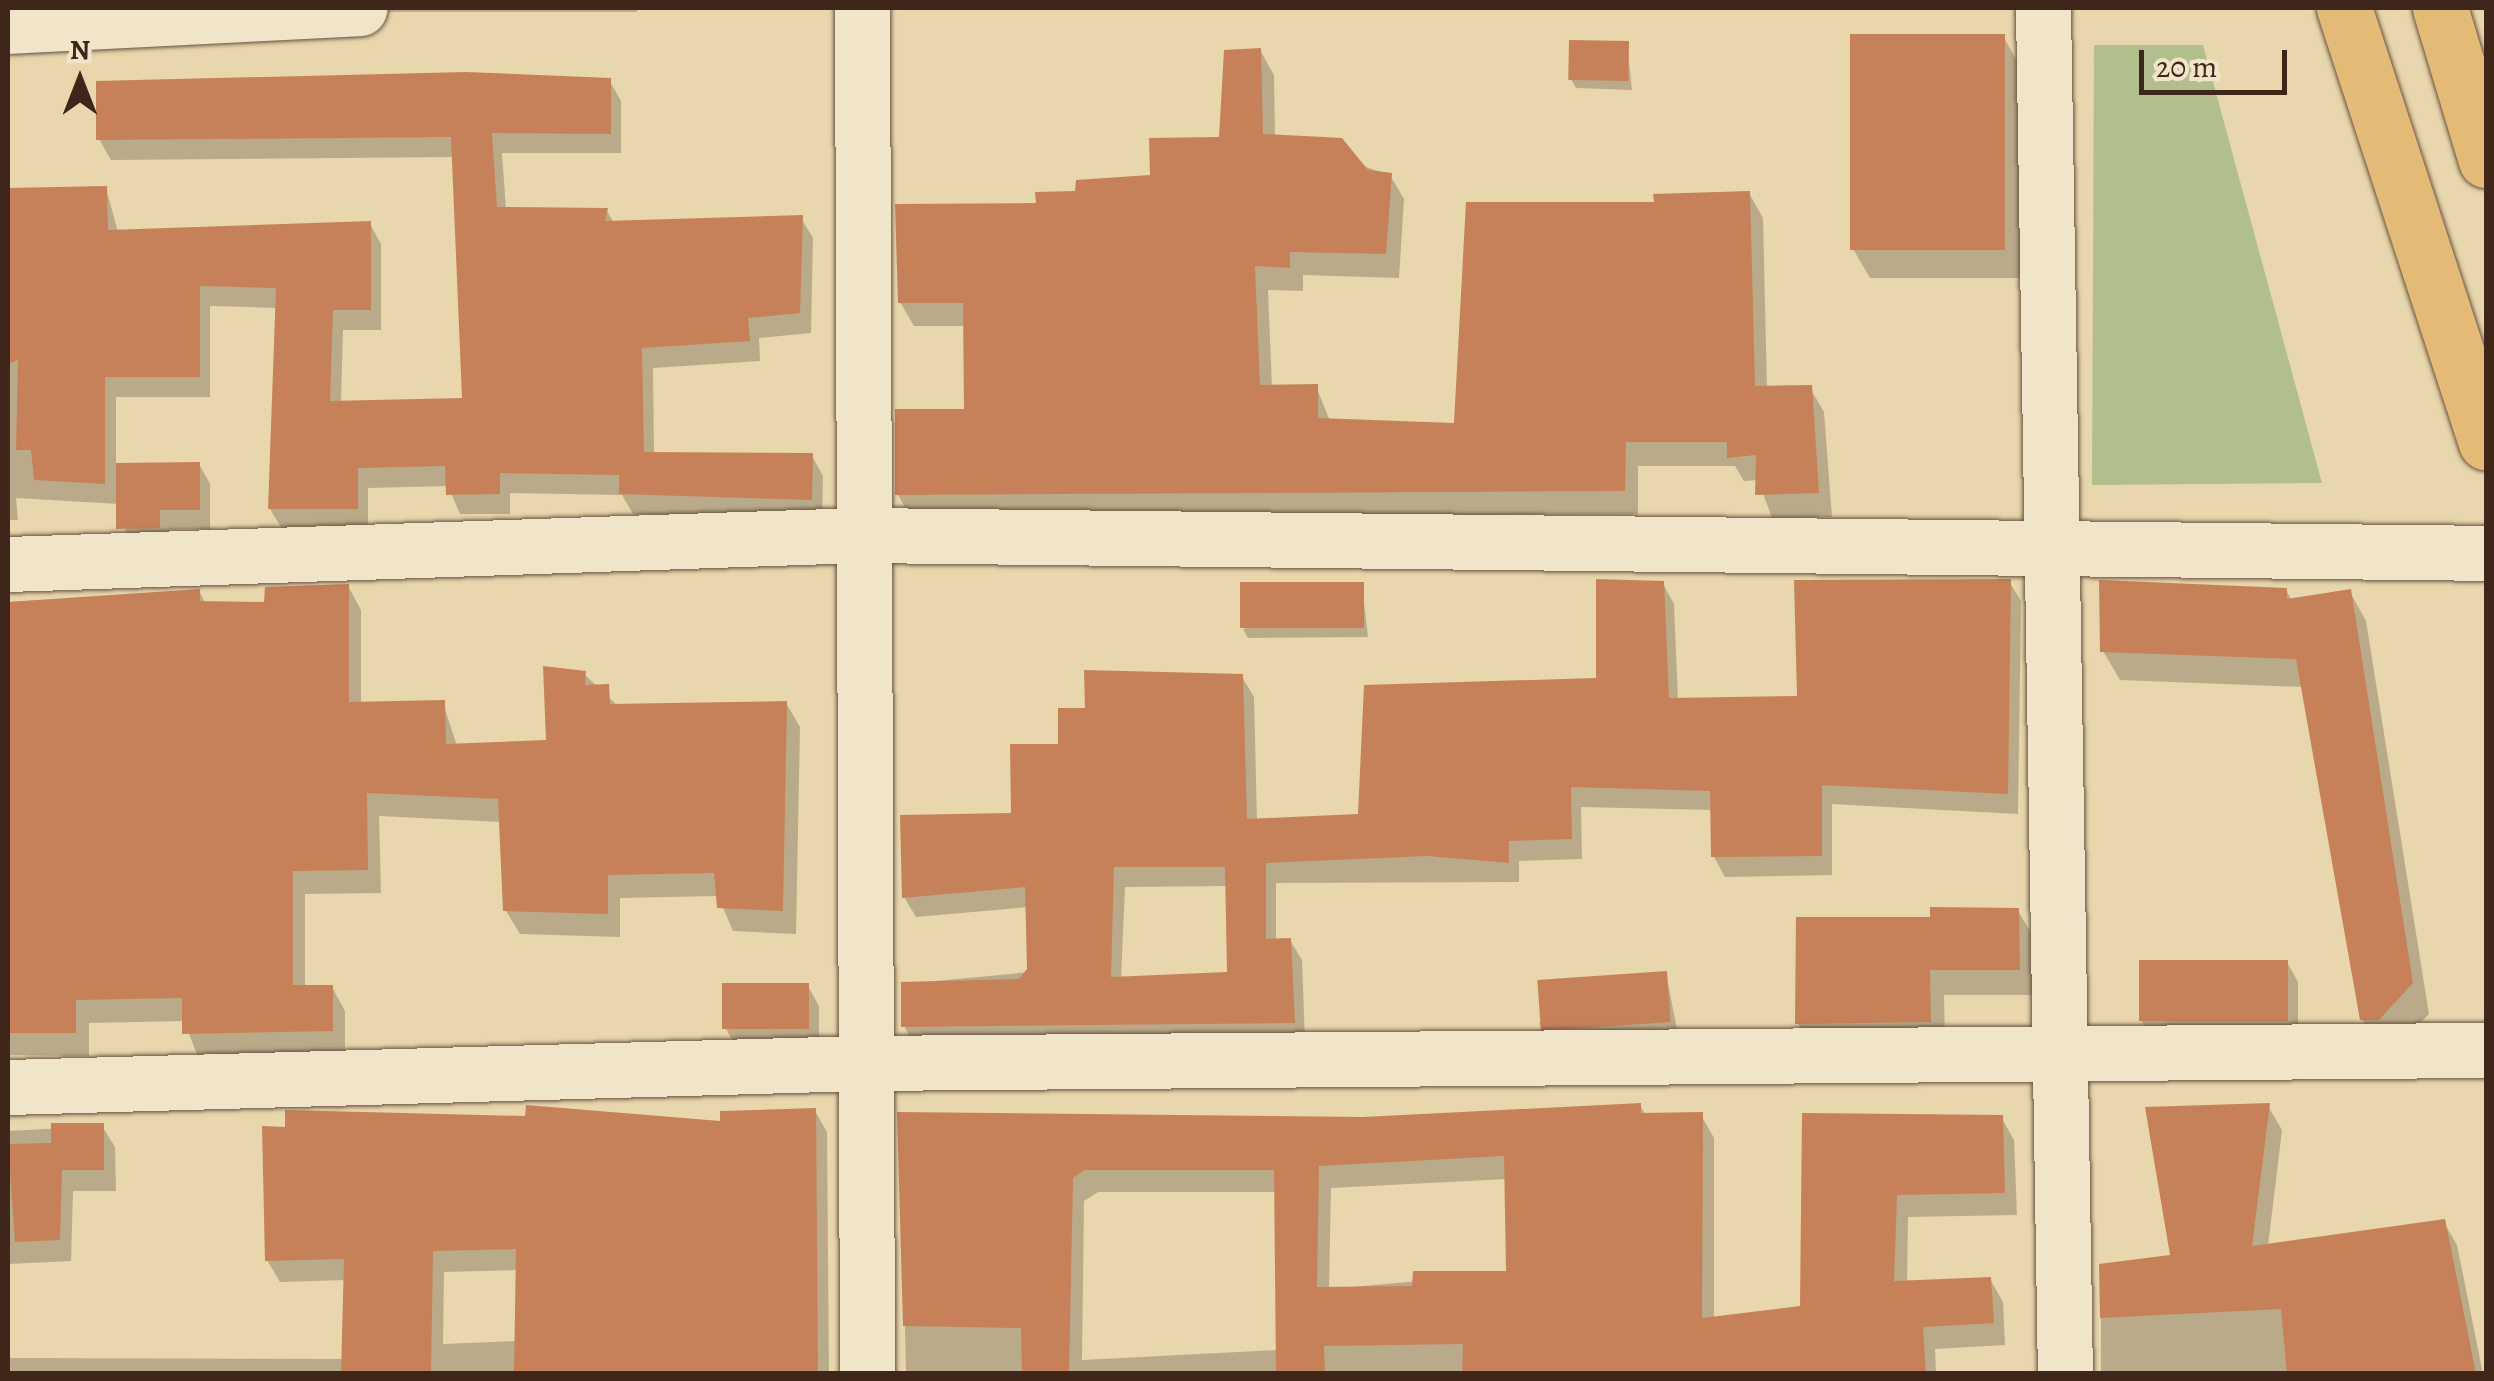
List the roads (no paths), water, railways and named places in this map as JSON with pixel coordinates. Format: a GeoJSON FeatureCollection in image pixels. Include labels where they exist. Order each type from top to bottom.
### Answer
{"type":"FeatureCollection","features":[{"type":"Feature","properties":{"kind":"highway"},"geometry":{"type":"LineString","coordinates":[[2344,8],[2486,442]]}},
{"type":"Feature","properties":{"kind":"highway"},"geometry":{"type":"LineString","coordinates":[[2462,40],[2486,160]]}},
{"type":"Feature","properties":{"kind":"street"},"geometry":{"type":"LineString","coordinates":[[8,26],[360,8]]}},
{"type":"Feature","properties":{"kind":"street"},"geometry":{"type":"LineString","coordinates":[[862,8],[860,1063],[867,1374]]}},
{"type":"Feature","properties":{"kind":"street"},"geometry":{"type":"LineString","coordinates":[[2043,8],[2065,1374]]}},
{"type":"Feature","properties":{"kind":"street"},"geometry":{"type":"LineString","coordinates":[[8,564],[861,535],[2486,553]]}},
{"type":"Feature","properties":{"kind":"street"},"geometry":{"type":"LineString","coordinates":[[8,1088],[860,1063],[2486,1050]]}}]}
